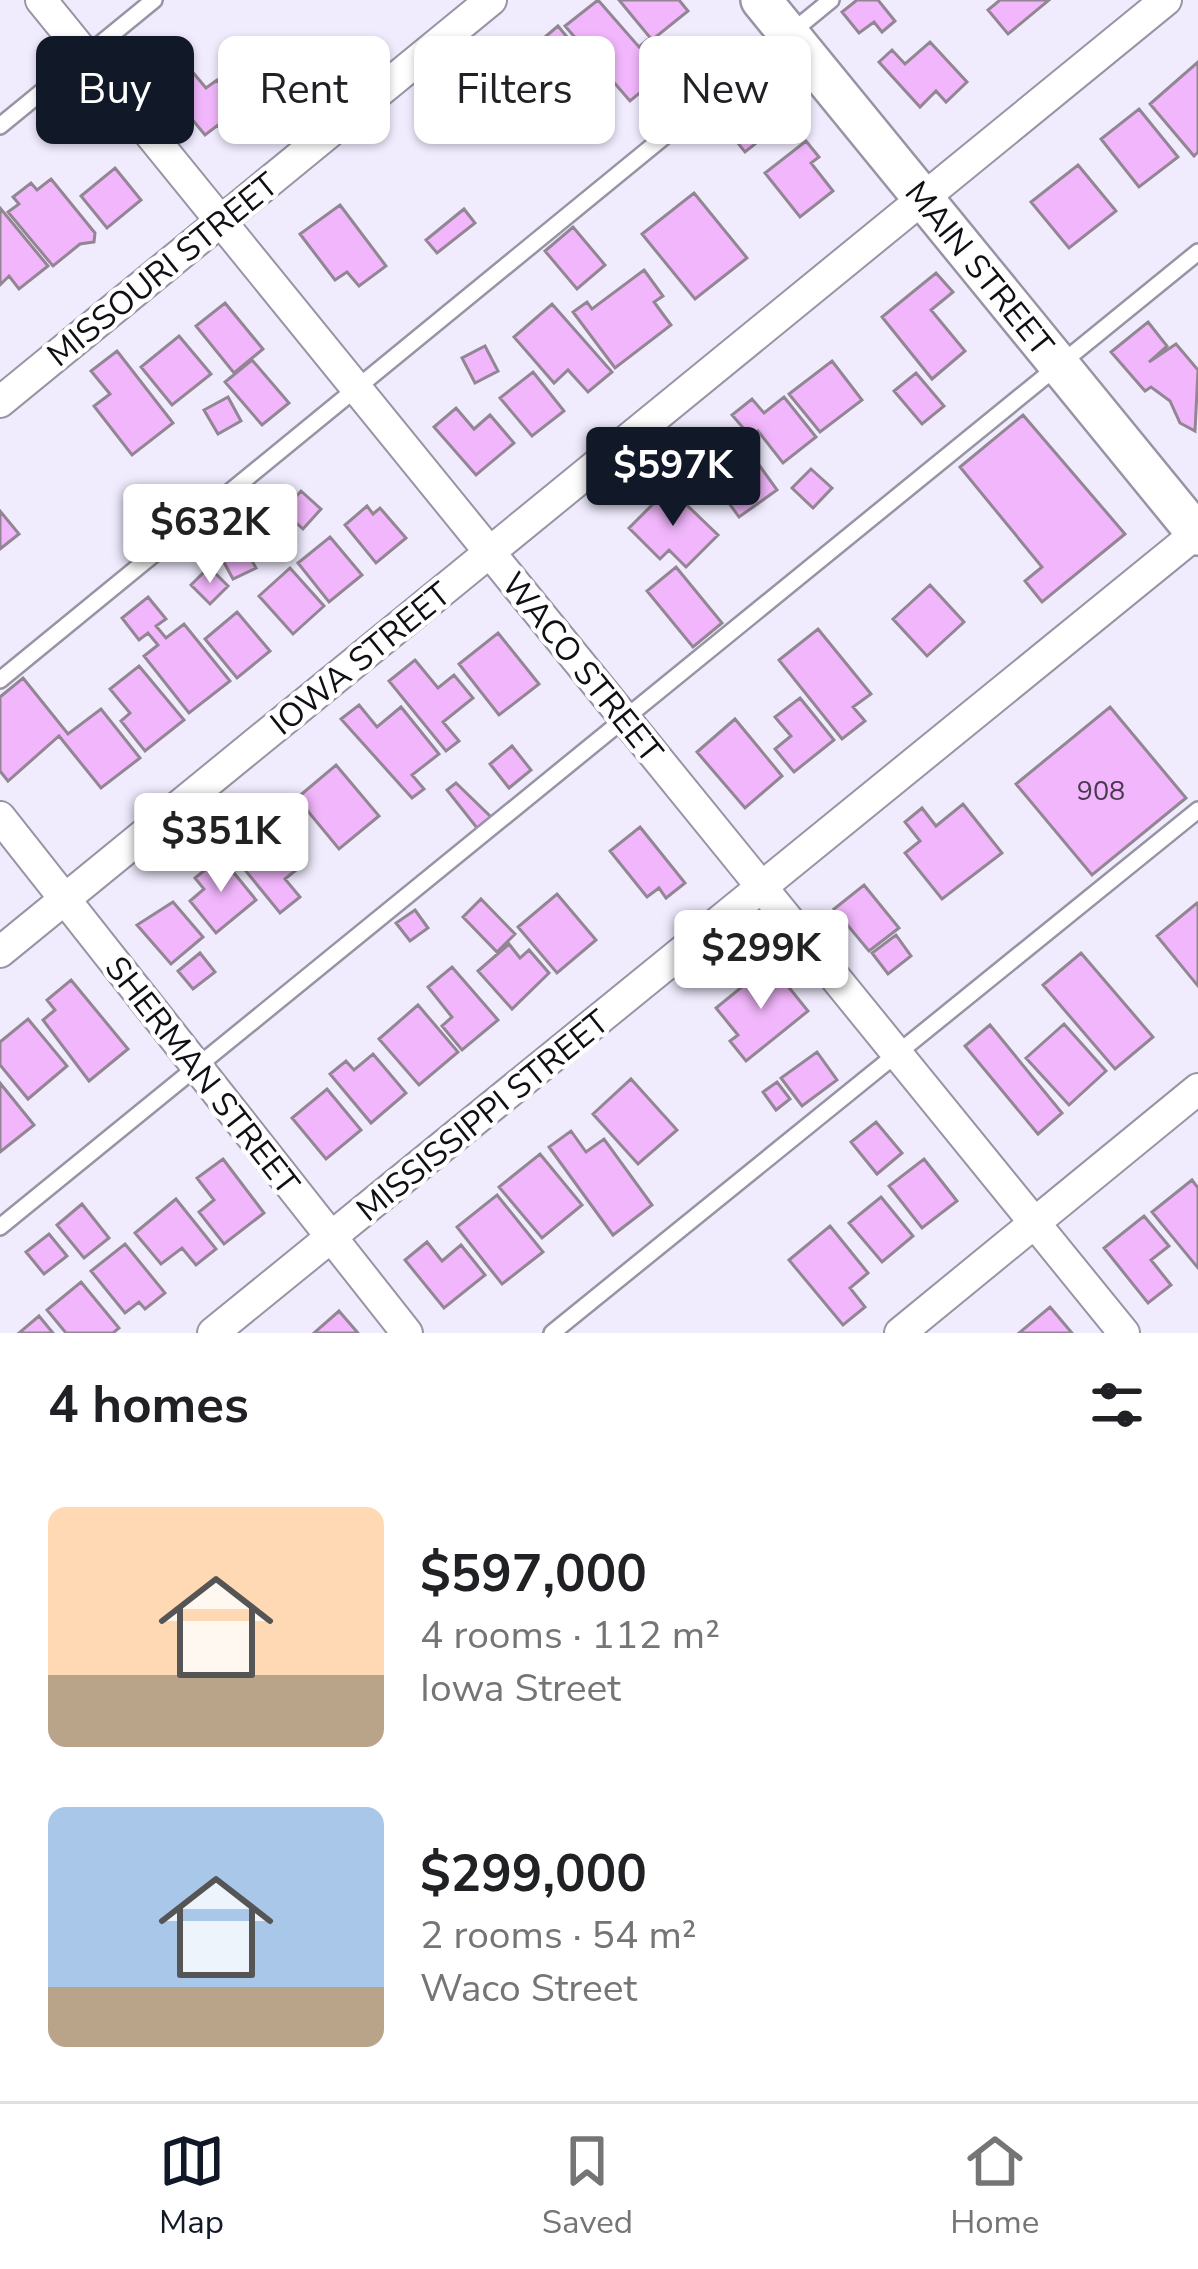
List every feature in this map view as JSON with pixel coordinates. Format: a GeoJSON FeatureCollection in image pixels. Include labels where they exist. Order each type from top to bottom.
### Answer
{"type":"FeatureCollection","features":[{"type":"Feature","properties":{"kind":"street","name":"WACO STREET"},"geometry":{"type":"LineString","coordinates":[[41,0],[70,36]]}},
{"type":"Feature","properties":{"kind":"street","name":"MISSOURI STREET"},"geometry":{"type":"LineString","coordinates":[[0,402],[491,0]]}},
{"type":"Feature","properties":{"kind":"street","name":"MAIN STREET"},"geometry":{"type":"LineString","coordinates":[[761,0],[1197,534]]}},
{"type":"Feature","properties":{"kind":"street","name":"IOWA STREET"},"geometry":{"type":"LineString","coordinates":[[0,952],[1166,0]]}},
{"type":"Feature","properties":{"kind":"street","name":"WACO STREET"},"geometry":{"type":"LineString","coordinates":[[158,144],[1124,1333]]}},
{"type":"Feature","properties":{"kind":"street","name":"MISSISSIPPI STREET"},"geometry":{"type":"LineString","coordinates":[[213,1333],[1197,534]]}},
{"type":"Feature","properties":{"kind":"street","name":"SHERMAN STREET"},"geometry":{"type":"LineString","coordinates":[[0,817],[407,1333]]}},
{"type":"Feature","properties":{"kind":"street"},"geometry":{"type":"LineString","coordinates":[[901,1333],[1198,1089]]}},
{"type":"Feature","properties":{"kind":"lane"},"geometry":{"type":"LineString","coordinates":[[110,36],[154,0]]}},
{"type":"Feature","properties":{"kind":"lane"},"geometry":{"type":"LineString","coordinates":[[0,680],[831,0]]}},
{"type":"Feature","properties":{"kind":"lane"},"geometry":{"type":"LineString","coordinates":[[0,126],[36,97]]}},
{"type":"Feature","properties":{"kind":"lane"},"geometry":{"type":"LineString","coordinates":[[0,1227],[627,722],[1198,252]]}},
{"type":"Feature","properties":{"kind":"lane"},"geometry":{"type":"LineString","coordinates":[[552,1333],[1198,810]]}},
{"type":"Feature","properties":{"kind":"building"},"geometry":{"type":"Polygon","coordinates":[[[598,0],[639,47],[639,94],[630,101],[615,84],[615,36],[574,36],[565,26],[598,0]]]}},
{"type":"Feature","properties":{"kind":"building"},"geometry":{"type":"Polygon","coordinates":[[[619,0],[679,0],[688,11],[657,36],[649,36],[619,0]]]}},
{"type":"Feature","properties":{"kind":"building"},"geometry":{"type":"Polygon","coordinates":[[[857,0],[878,0],[895,21],[882,32],[874,22],[859,33],[842,12],[857,0]]]}},
{"type":"Feature","properties":{"kind":"building"},"geometry":{"type":"Polygon","coordinates":[[[1000,0],[1049,0],[1008,34],[988,10],[1000,0]]]}},
{"type":"Feature","properties":{"kind":"building"},"geometry":{"type":"Polygon","coordinates":[[[558,26],[566,36],[546,36],[558,26]]]}},
{"type":"Feature","properties":{"kind":"building"},"geometry":{"type":"Polygon","coordinates":[[[930,42],[967,82],[946,102],[936,91],[920,107],[879,62],[892,50],[905,64],[930,42]]]}},
{"type":"Feature","properties":{"kind":"building"},"geometry":{"type":"Polygon","coordinates":[[[1198,62],[1198,152],[1194,156],[1150,104],[1198,62]]]}},
{"type":"Feature","properties":{"kind":"building"},"geometry":{"type":"Polygon","coordinates":[[[194,74],[206,88],[218,81],[218,125],[205,135],[194,122],[194,74]]]}},
{"type":"Feature","properties":{"kind":"building"},"geometry":{"type":"Polygon","coordinates":[[[1139,109],[1178,157],[1139,187],[1101,139],[1139,109]]]}},
{"type":"Feature","properties":{"kind":"building"},"geometry":{"type":"Polygon","coordinates":[[[808,144],[819,157],[811,163],[833,191],[800,217],[765,173],[808,144]]]}},
{"type":"Feature","properties":{"kind":"building"},"geometry":{"type":"Polygon","coordinates":[[[1078,165],[1116,211],[1069,248],[1031,202],[1078,165]]]}},
{"type":"Feature","properties":{"kind":"building"},"geometry":{"type":"Polygon","coordinates":[[[115,168],[141,200],[107,228],[81,196],[115,168]]]}},
{"type":"Feature","properties":{"kind":"building"},"geometry":{"type":"Polygon","coordinates":[[[51,179],[95,233],[94,242],[80,244],[53,266],[8,212],[19,204],[13,197],[31,183],[37,190],[51,179]]]}},
{"type":"Feature","properties":{"kind":"building"},"geometry":{"type":"Polygon","coordinates":[[[694,193],[747,258],[695,299],[642,234],[694,193]]]}},
{"type":"Feature","properties":{"kind":"building"},"geometry":{"type":"Polygon","coordinates":[[[340,205],[386,266],[359,286],[347,272],[335,280],[300,234],[340,205]]]}},
{"type":"Feature","properties":{"kind":"building"},"geometry":{"type":"Polygon","coordinates":[[[0,208],[48,266],[19,289],[9,276],[0,285],[0,208]]]}},
{"type":"Feature","properties":{"kind":"building"},"geometry":{"type":"Polygon","coordinates":[[[464,209],[475,223],[437,253],[426,240],[464,209]]]}},
{"type":"Feature","properties":{"kind":"building"},"geometry":{"type":"Polygon","coordinates":[[[573,227],[605,265],[577,289],[545,251],[573,227]]]}},
{"type":"Feature","properties":{"kind":"building"},"geometry":{"type":"Polygon","coordinates":[[[644,270],[663,296],[654,302],[671,325],[615,368],[573,312],[587,302],[592,309],[644,270]]]}},
{"type":"Feature","properties":{"kind":"building"},"geometry":{"type":"Polygon","coordinates":[[[936,273],[953,292],[931,310],[965,351],[932,379],[882,317],[936,273]]]}},
{"type":"Feature","properties":{"kind":"building"},"geometry":{"type":"Polygon","coordinates":[[[225,303],[263,349],[234,373],[196,326],[225,303]]]}},
{"type":"Feature","properties":{"kind":"building"},"geometry":{"type":"Polygon","coordinates":[[[552,304],[612,372],[588,392],[568,370],[554,383],[514,337],[552,304]]]}},
{"type":"Feature","properties":{"kind":"building"},"geometry":{"type":"Polygon","coordinates":[[[1148,322],[1167,346],[1149,362],[1176,344],[1198,370],[1195,431],[1180,423],[1170,401],[1151,387],[1145,391],[1111,352],[1148,322]]]}},
{"type":"Feature","properties":{"kind":"building"},"geometry":{"type":"Polygon","coordinates":[[[179,336],[211,374],[172,405],[141,367],[179,336]]]}},
{"type":"Feature","properties":{"kind":"building"},"geometry":{"type":"Polygon","coordinates":[[[485,346],[498,371],[475,383],[462,358],[485,346]]]}},
{"type":"Feature","properties":{"kind":"building"},"geometry":{"type":"Polygon","coordinates":[[[117,351],[173,423],[132,455],[94,406],[110,394],[91,371],[117,351]]]}},
{"type":"Feature","properties":{"kind":"building"},"geometry":{"type":"Polygon","coordinates":[[[252,360],[289,403],[262,425],[225,382],[252,360]]]}},
{"type":"Feature","properties":{"kind":"building"},"geometry":{"type":"Polygon","coordinates":[[[832,361],[862,400],[820,432],[789,394],[832,361]]]}},
{"type":"Feature","properties":{"kind":"building"},"geometry":{"type":"Polygon","coordinates":[[[533,372],[564,411],[532,436],[500,398],[533,372]]]}},
{"type":"Feature","properties":{"kind":"building"},"geometry":{"type":"Polygon","coordinates":[[[916,373],[944,406],[922,424],[894,391],[916,373]]]}},
{"type":"Feature","properties":{"kind":"building"},"geometry":{"type":"Polygon","coordinates":[[[228,397],[241,421],[218,434],[204,410],[228,397]]]}},
{"type":"Feature","properties":{"kind":"building"},"geometry":{"type":"Polygon","coordinates":[[[784,397],[816,437],[783,463],[758,431],[751,437],[732,415],[752,399],[764,413],[784,397]]]}},
{"type":"Feature","properties":{"kind":"building"},"geometry":{"type":"Polygon","coordinates":[[[456,408],[474,429],[490,415],[514,443],[476,475],[434,427],[456,408]]]}},
{"type":"Feature","properties":{"kind":"building"},"geometry":{"type":"Polygon","coordinates":[[[1023,415],[1125,534],[1042,602],[1025,581],[1042,567],[960,467],[1023,415]]]}},
{"type":"Feature","properties":{"kind":"building"},"geometry":{"type":"Polygon","coordinates":[[[716,443],[726,456],[744,444],[777,490],[739,517],[696,457],[716,443]]]}},
{"type":"Feature","properties":{"kind":"building"},"geometry":{"type":"Polygon","coordinates":[[[811,469],[832,488],[813,508],[792,488],[811,469]]]}},
{"type":"Feature","properties":{"kind":"building"},"geometry":{"type":"Polygon","coordinates":[[[669,488],[718,535],[686,567],[669,550],[660,559],[629,528],[669,488]]]}},
{"type":"Feature","properties":{"kind":"building"},"geometry":{"type":"Polygon","coordinates":[[[301,491],[321,509],[303,529],[283,511],[301,491]]]}},
{"type":"Feature","properties":{"kind":"building"},"geometry":{"type":"Polygon","coordinates":[[[367,506],[373,514],[380,508],[406,538],[376,563],[345,525],[367,506]]]}},
{"type":"Feature","properties":{"kind":"building"},"geometry":{"type":"Polygon","coordinates":[[[0,511],[19,534],[0,549],[0,511]]]}},
{"type":"Feature","properties":{"kind":"building"},"geometry":{"type":"Polygon","coordinates":[[[330,537],[362,575],[329,602],[298,563],[330,537]]]}},
{"type":"Feature","properties":{"kind":"building"},"geometry":{"type":"Polygon","coordinates":[[[242,543],[256,568],[233,579],[220,555],[242,543]]]}},
{"type":"Feature","properties":{"kind":"building"},"geometry":{"type":"Polygon","coordinates":[[[209,567],[228,586],[210,604],[191,585],[209,567]]]}},
{"type":"Feature","properties":{"kind":"building"},"geometry":{"type":"Polygon","coordinates":[[[676,567],[722,623],[693,647],[647,591],[676,567]]]}},
{"type":"Feature","properties":{"kind":"building"},"geometry":{"type":"Polygon","coordinates":[[[290,568],[324,606],[293,634],[259,596],[290,568]]]}},
{"type":"Feature","properties":{"kind":"building"},"geometry":{"type":"Polygon","coordinates":[[[930,585],[964,622],[927,656],[893,619],[930,585]]]}},
{"type":"Feature","properties":{"kind":"building"},"geometry":{"type":"Polygon","coordinates":[[[148,597],[166,619],[156,626],[166,638],[184,624],[230,681],[189,713],[144,656],[158,645],[148,633],[139,640],[122,618],[148,597]]]}},
{"type":"Feature","properties":{"kind":"building"},"geometry":{"type":"Polygon","coordinates":[[[237,612],[270,651],[237,678],[205,639],[237,612]]]}},
{"type":"Feature","properties":{"kind":"building"},"geometry":{"type":"Polygon","coordinates":[[[818,629],[871,694],[853,707],[865,721],[842,739],[779,660],[818,629]]]}},
{"type":"Feature","properties":{"kind":"building"},"geometry":{"type":"Polygon","coordinates":[[[498,633],[539,684],[499,715],[459,664],[498,633]]]}},
{"type":"Feature","properties":{"kind":"building"},"geometry":{"type":"Polygon","coordinates":[[[415,660],[438,688],[454,675],[473,698],[443,722],[459,741],[446,751],[389,681],[415,660]]]}},
{"type":"Feature","properties":{"kind":"building"},"geometry":{"type":"Polygon","coordinates":[[[139,666],[184,720],[145,751],[121,721],[130,713],[110,689],[139,666]]]}},
{"type":"Feature","properties":{"kind":"building"},"geometry":{"type":"Polygon","coordinates":[[[23,678],[68,734],[101,709],[140,758],[101,788],[59,736],[8,781],[0,771],[0,697],[23,678]]]}},
{"type":"Feature","properties":{"kind":"building"},"geometry":{"type":"Polygon","coordinates":[[[800,698],[834,740],[794,772],[775,749],[791,736],[775,717],[800,698]]]}},
{"type":"Feature","properties":{"kind":"building"},"geometry":{"type":"Polygon","coordinates":[[[359,705],[377,727],[401,707],[439,754],[412,775],[424,789],[412,798],[341,719],[359,705]]]}},
{"type":"Feature","properties":{"kind":"building"},"geometry":{"type":"Polygon","coordinates":[[[1110,707],[1186,798],[1092,875],[1016,784],[1110,707]]]}},
{"type":"Feature","properties":{"kind":"building"},"geometry":{"type":"Polygon","coordinates":[[[735,719],[782,776],[745,808],[697,752],[735,719]]]}},
{"type":"Feature","properties":{"kind":"building"},"geometry":{"type":"Polygon","coordinates":[[[512,746],[531,770],[509,788],[490,764],[512,746]]]}},
{"type":"Feature","properties":{"kind":"building"},"geometry":{"type":"Polygon","coordinates":[[[336,765],[379,816],[339,849],[297,798],[336,765]]]}},
{"type":"Feature","properties":{"kind":"building"},"geometry":{"type":"Polygon","coordinates":[[[456,783],[491,817],[477,828],[447,790],[456,783]]]}},
{"type":"Feature","properties":{"kind":"building"},"geometry":{"type":"Polygon","coordinates":[[[963,804],[1002,853],[942,899],[905,853],[920,841],[905,822],[922,808],[936,826],[963,804]]]}},
{"type":"Feature","properties":{"kind":"building"},"geometry":{"type":"Polygon","coordinates":[[[267,824],[301,866],[285,879],[300,897],[280,913],[228,849],[267,824]]]}},
{"type":"Feature","properties":{"kind":"building"},"geometry":{"type":"Polygon","coordinates":[[[640,827],[685,883],[666,898],[659,888],[647,897],[610,851],[640,827]]]}},
{"type":"Feature","properties":{"kind":"building"},"geometry":{"type":"Polygon","coordinates":[[[221,857],[256,900],[216,933],[190,901],[204,889],[195,878],[221,857]]]}},
{"type":"Feature","properties":{"kind":"building"},"geometry":{"type":"Polygon","coordinates":[[[864,885],[899,928],[869,951],[834,909],[864,885]]]}},
{"type":"Feature","properties":{"kind":"building"},"geometry":{"type":"Polygon","coordinates":[[[557,894],[596,940],[557,973],[518,927],[557,894]]]}},
{"type":"Feature","properties":{"kind":"building"},"geometry":{"type":"Polygon","coordinates":[[[481,899],[515,934],[497,952],[463,917],[481,899]]]}},
{"type":"Feature","properties":{"kind":"building"},"geometry":{"type":"Polygon","coordinates":[[[173,902],[203,937],[171,964],[137,925],[173,902]]]}},
{"type":"Feature","properties":{"kind":"building"},"geometry":{"type":"Polygon","coordinates":[[[1198,904],[1198,986],[1157,936],[1198,904]]]}},
{"type":"Feature","properties":{"kind":"building"},"geometry":{"type":"Polygon","coordinates":[[[415,910],[428,928],[410,941],[396,923],[415,910]]]}},
{"type":"Feature","properties":{"kind":"building"},"geometry":{"type":"Polygon","coordinates":[[[896,935],[911,956],[888,974],[872,953],[896,935]]]}},
{"type":"Feature","properties":{"kind":"building"},"geometry":{"type":"Polygon","coordinates":[[[509,944],[520,958],[529,950],[549,973],[512,1009],[478,971],[509,944]]]}},
{"type":"Feature","properties":{"kind":"building"},"geometry":{"type":"Polygon","coordinates":[[[200,953],[215,972],[193,989],[178,971],[200,953]]]}},
{"type":"Feature","properties":{"kind":"building"},"geometry":{"type":"Polygon","coordinates":[[[1081,953],[1153,1037],[1115,1069],[1043,985],[1081,953]]]}},
{"type":"Feature","properties":{"kind":"building"},"geometry":{"type":"Polygon","coordinates":[[[770,964],[808,1011],[746,1061],[730,1041],[738,1035],[716,1008],[770,964]]]}},
{"type":"Feature","properties":{"kind":"building"},"geometry":{"type":"Polygon","coordinates":[[[452,967],[498,1020],[462,1050],[442,1026],[452,1017],[428,987],[452,967]]]}},
{"type":"Feature","properties":{"kind":"building"},"geometry":{"type":"Polygon","coordinates":[[[71,980],[128,1049],[89,1081],[43,1020],[55,1010],[47,1000],[71,980]]]}},
{"type":"Feature","properties":{"kind":"building"},"geometry":{"type":"Polygon","coordinates":[[[418,1005],[458,1052],[419,1085],[379,1039],[418,1005]]]}},
{"type":"Feature","properties":{"kind":"building"},"geometry":{"type":"Polygon","coordinates":[[[28,1019],[67,1066],[28,1099],[0,1065],[0,1042],[28,1019]]]}},
{"type":"Feature","properties":{"kind":"building"},"geometry":{"type":"Polygon","coordinates":[[[1064,1024],[1106,1071],[1069,1105],[1026,1058],[1064,1024]]]}},
{"type":"Feature","properties":{"kind":"building"},"geometry":{"type":"Polygon","coordinates":[[[990,1025],[1062,1113],[1038,1134],[965,1046],[990,1025]]]}},
{"type":"Feature","properties":{"kind":"building"},"geometry":{"type":"Polygon","coordinates":[[[817,1052],[837,1080],[802,1106],[781,1078],[817,1052]]]}},
{"type":"Feature","properties":{"kind":"building"},"geometry":{"type":"Polygon","coordinates":[[[373,1054],[406,1093],[371,1123],[330,1074],[346,1061],[354,1070],[373,1054]]]}},
{"type":"Feature","properties":{"kind":"building"},"geometry":{"type":"Polygon","coordinates":[[[631,1079],[677,1130],[638,1164],[593,1114],[631,1079]]]}},
{"type":"Feature","properties":{"kind":"building"},"geometry":{"type":"Polygon","coordinates":[[[777,1082],[790,1099],[776,1110],[763,1092],[777,1082]]]}},
{"type":"Feature","properties":{"kind":"building"},"geometry":{"type":"Polygon","coordinates":[[[0,1083],[34,1125],[0,1152],[0,1083]]]}},
{"type":"Feature","properties":{"kind":"building"},"geometry":{"type":"Polygon","coordinates":[[[327,1089],[361,1130],[326,1159],[292,1118],[327,1089]]]}},
{"type":"Feature","properties":{"kind":"building"},"geometry":{"type":"Polygon","coordinates":[[[876,1122],[902,1153],[877,1174],[851,1142],[876,1122]]]}},
{"type":"Feature","properties":{"kind":"building"},"geometry":{"type":"Polygon","coordinates":[[[571,1131],[586,1152],[604,1139],[652,1205],[613,1235],[549,1147],[571,1131]]]}},
{"type":"Feature","properties":{"kind":"building"},"geometry":{"type":"Polygon","coordinates":[[[540,1154],[582,1205],[542,1238],[499,1187],[540,1154]]]}},
{"type":"Feature","properties":{"kind":"building"},"geometry":{"type":"Polygon","coordinates":[[[223,1159],[264,1213],[224,1244],[199,1212],[214,1200],[197,1178],[223,1159]]]}},
{"type":"Feature","properties":{"kind":"building"},"geometry":{"type":"Polygon","coordinates":[[[924,1159],[957,1201],[922,1228],[889,1186],[924,1159]]]}},
{"type":"Feature","properties":{"kind":"building"},"geometry":{"type":"Polygon","coordinates":[[[1192,1180],[1198,1188],[1198,1268],[1152,1212],[1192,1180]]]}},
{"type":"Feature","properties":{"kind":"building"},"geometry":{"type":"Polygon","coordinates":[[[497,1195],[543,1252],[502,1284],[457,1227],[497,1195]]]}},
{"type":"Feature","properties":{"kind":"building"},"geometry":{"type":"Polygon","coordinates":[[[881,1197],[913,1236],[882,1262],[849,1223],[881,1197]]]}},
{"type":"Feature","properties":{"kind":"building"},"geometry":{"type":"Polygon","coordinates":[[[176,1199],[216,1249],[196,1265],[182,1248],[161,1264],[135,1233],[176,1199]]]}},
{"type":"Feature","properties":{"kind":"building"},"geometry":{"type":"Polygon","coordinates":[[[82,1204],[109,1238],[84,1258],[57,1225],[82,1204]]]}},
{"type":"Feature","properties":{"kind":"building"},"geometry":{"type":"Polygon","coordinates":[[[1144,1216],[1169,1246],[1151,1260],[1171,1285],[1148,1303],[1104,1248],[1144,1216]]]}},
{"type":"Feature","properties":{"kind":"building"},"geometry":{"type":"Polygon","coordinates":[[[830,1226],[868,1273],[850,1288],[865,1307],[843,1325],[789,1260],[830,1226]]]}},
{"type":"Feature","properties":{"kind":"building"},"geometry":{"type":"Polygon","coordinates":[[[49,1234],[67,1256],[44,1274],[26,1252],[49,1234]]]}},
{"type":"Feature","properties":{"kind":"building"},"geometry":{"type":"Polygon","coordinates":[[[427,1242],[442,1261],[461,1245],[485,1275],[444,1308],[405,1260],[427,1242]]]}},
{"type":"Feature","properties":{"kind":"building"},"geometry":{"type":"Polygon","coordinates":[[[125,1244],[165,1293],[145,1309],[139,1302],[125,1313],[91,1271],[125,1244]]]}},
{"type":"Feature","properties":{"kind":"building"},"geometry":{"type":"Polygon","coordinates":[[[81,1282],[119,1328],[113,1333],[66,1333],[47,1310],[81,1282]]]}},
{"type":"Feature","properties":{"kind":"building"},"geometry":{"type":"Polygon","coordinates":[[[1050,1307],[1072,1333],[1019,1333],[1050,1307]]]}},
{"type":"Feature","properties":{"kind":"building"},"geometry":{"type":"Polygon","coordinates":[[[339,1311],[358,1333],[314,1333],[339,1311]]]}},
{"type":"Feature","properties":{"kind":"building"},"geometry":{"type":"Polygon","coordinates":[[[39,1316],[53,1333],[19,1333],[39,1316]]]}}]}
